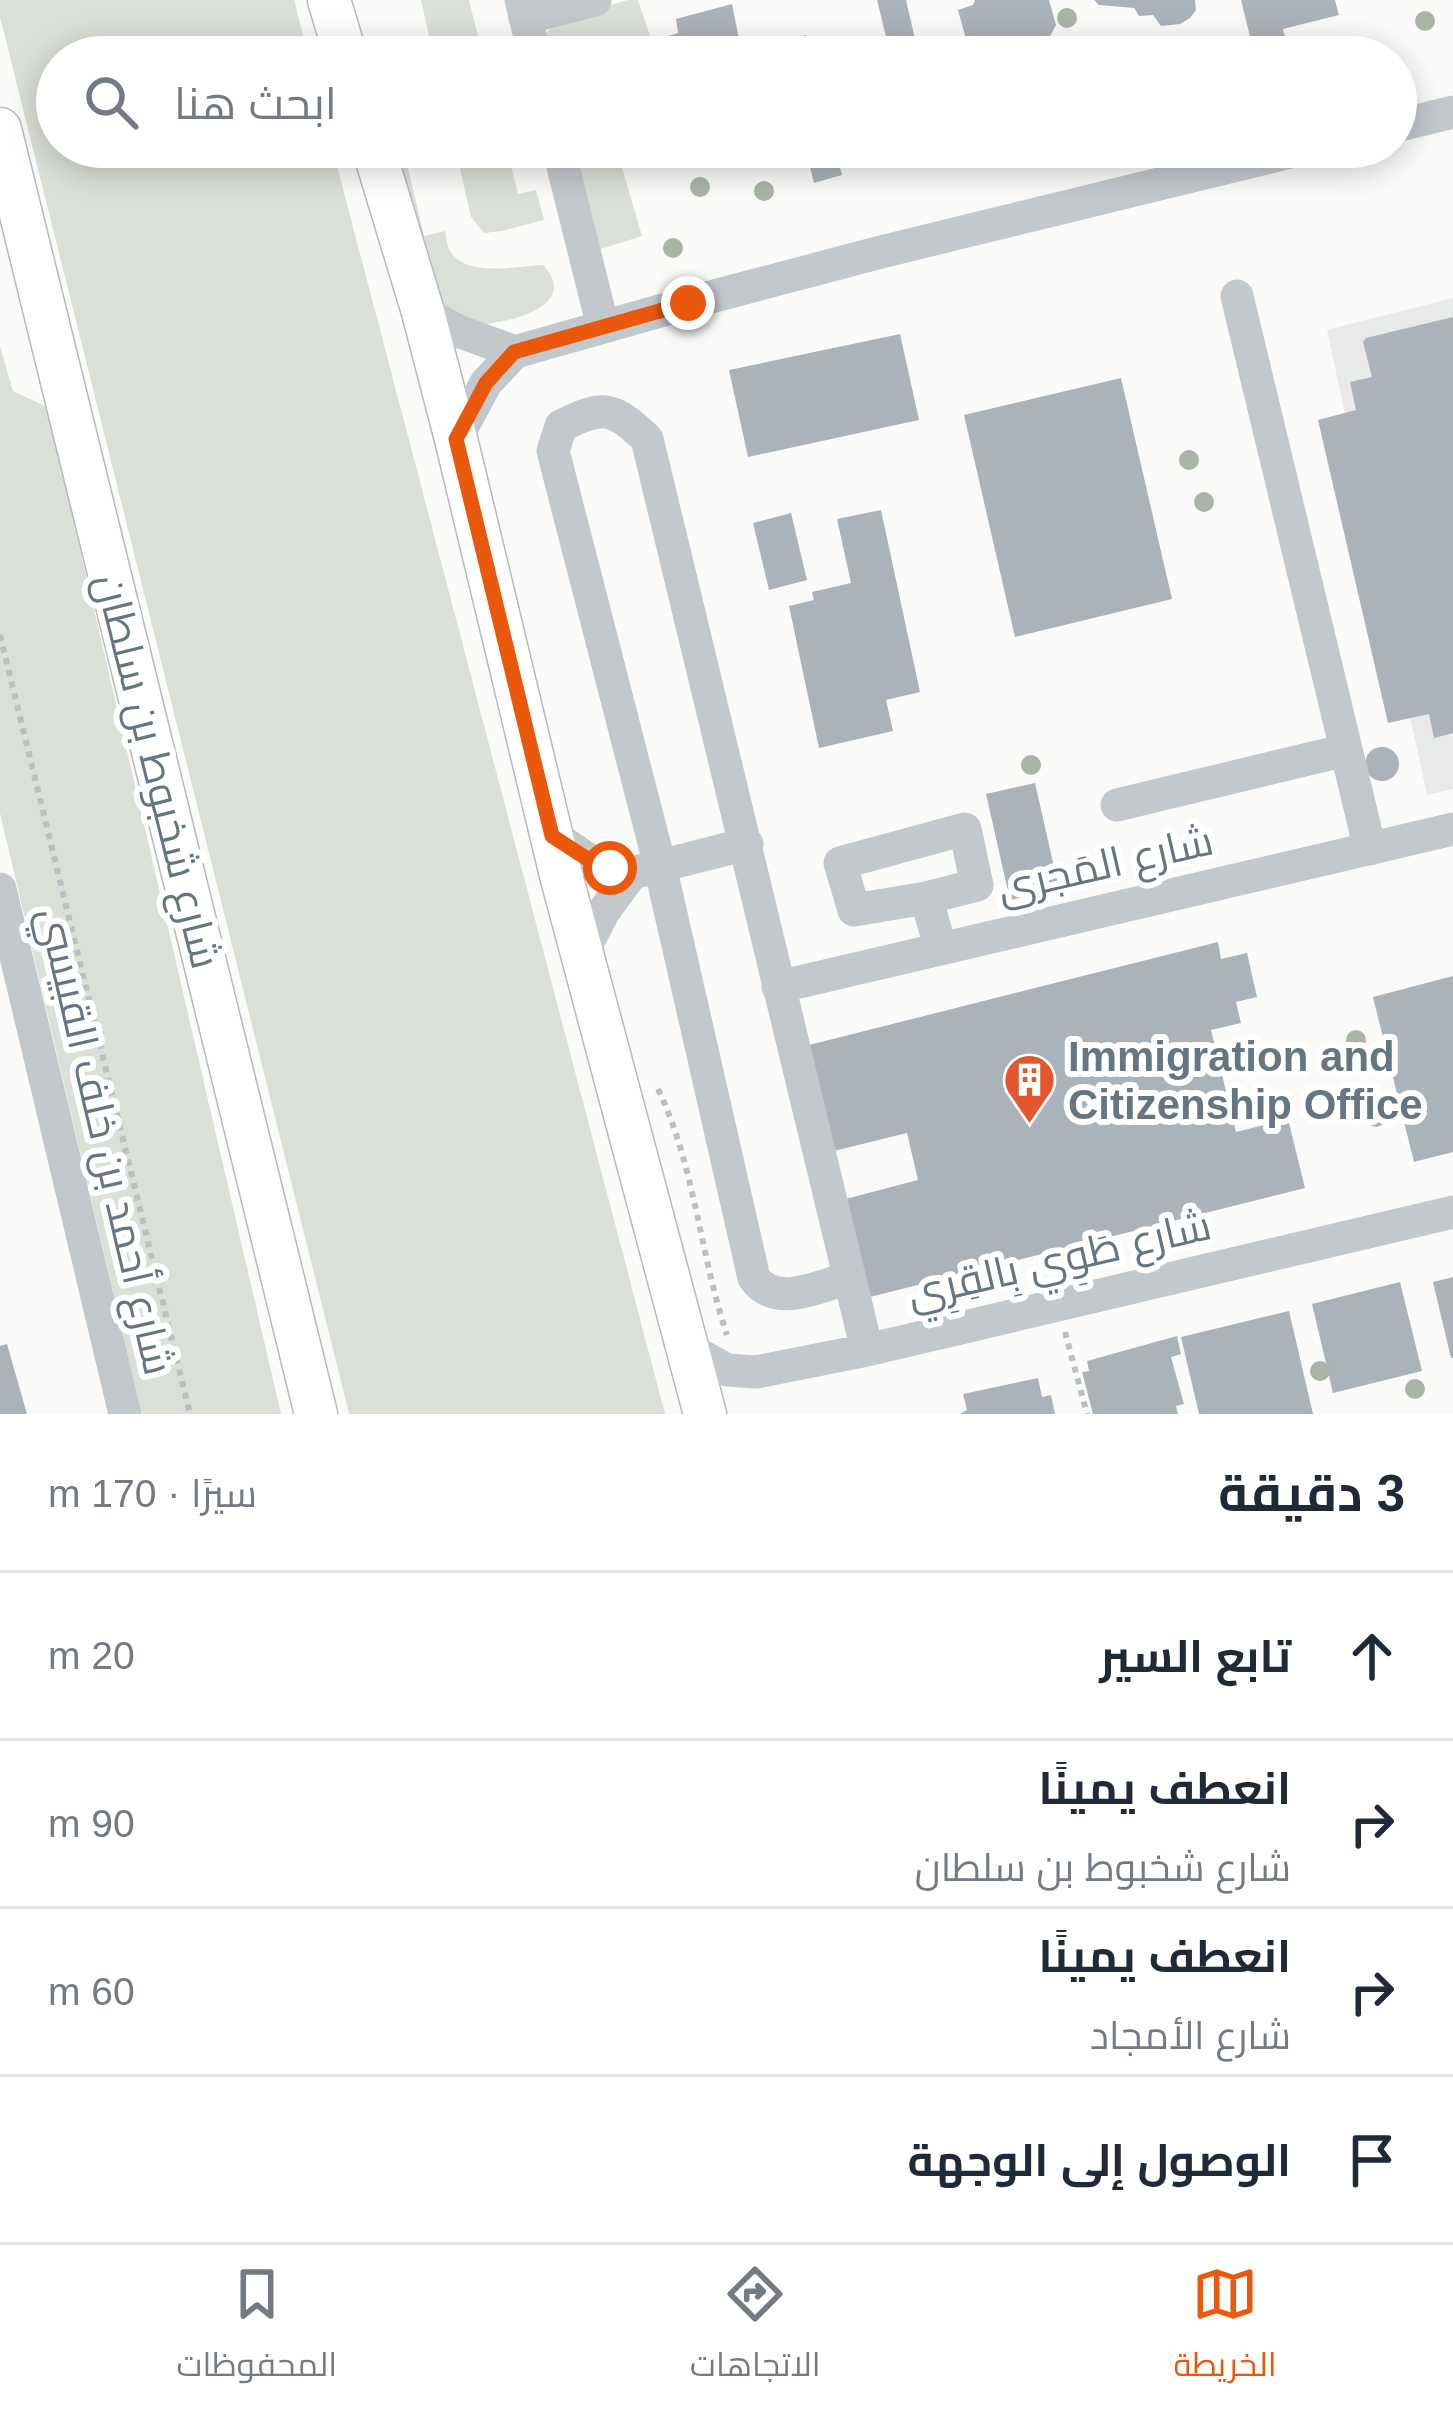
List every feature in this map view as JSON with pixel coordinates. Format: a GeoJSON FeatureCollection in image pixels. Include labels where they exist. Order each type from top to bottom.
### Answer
{"type":"FeatureCollection","features":[{"type":"Feature","properties":{"kind":"main road"},"geometry":{"type":"LineString","coordinates":[[329,0],[340,36]]}},
{"type":"Feature","properties":{"kind":"main road","name":"شارع شخبوط بن سلطان"},"geometry":{"type":"LineString","coordinates":[[0,129],[316,1414]]}},
{"type":"Feature","properties":{"kind":"main road"},"geometry":{"type":"LineString","coordinates":[[379,168],[423,312],[552,836],[705,1414]]}},
{"type":"Feature","properties":{"kind":"street"},"geometry":{"type":"LineString","coordinates":[[523,9],[596,0]]}},
{"type":"Feature","properties":{"kind":"street"},"geometry":{"type":"LineString","coordinates":[[1417,121],[1453,112]]}},
{"type":"Feature","properties":{"kind":"street"},"geometry":{"type":"LineString","coordinates":[[563,168],[603,327]]}},
{"type":"Feature","properties":{"kind":"street"},"geometry":{"type":"LineString","coordinates":[[456,439],[486,383],[514,352],[860,258],[1226,168]]}},
{"type":"Feature","properties":{"kind":"street"},"geometry":{"type":"LineString","coordinates":[[1237,296],[1370,849]]}},
{"type":"Feature","properties":{"kind":"street"},"geometry":{"type":"LineString","coordinates":[[423,312],[514,352]]}},
{"type":"Feature","properties":{"kind":"street"},"geometry":{"type":"LineString","coordinates":[[849,1278],[780,1294],[760,1286],[754,1277],[646,869],[553,452],[561,426],[590,411],[622,416],[647,439],[867,1350]]}},
{"type":"Feature","properties":{"kind":"street"},"geometry":{"type":"LineString","coordinates":[[1117,805],[1346,750]]}},
{"type":"Feature","properties":{"kind":"street","name":"شارع المَجرى"},"geometry":{"type":"LineString","coordinates":[[778,987],[1453,829]]}},
{"type":"Feature","properties":{"kind":"street"},"geometry":{"type":"LineString","coordinates":[[552,836],[589,860],[646,869],[747,844]]}},
{"type":"Feature","properties":{"kind":"street"},"geometry":{"type":"LineString","coordinates":[[582,953],[604,911],[646,869]]}},
{"type":"Feature","properties":{"kind":"street","name":"شارع أحمد بن خلف القبيسي"},"geometry":{"type":"LineString","coordinates":[[0,889],[125,1414]]}},
{"type":"Feature","properties":{"kind":"street"},"geometry":{"type":"LineString","coordinates":[[926,898],[940,949]]}},
{"type":"Feature","properties":{"kind":"street","name":"شارع طَوِي بِالقِرِي"},"geometry":{"type":"LineString","coordinates":[[688,1348],[727,1370],[756,1372],[1453,1213]]}},
{"type":"Feature","properties":{"kind":"path"},"geometry":{"type":"LineString","coordinates":[[0,635],[190,1414]]}},
{"type":"Feature","properties":{"kind":"path"},"geometry":{"type":"LineString","coordinates":[[1058,1306],[1087,1414]]}},
{"type":"Feature","properties":{"kind":"shaded area"},"geometry":{"type":"Polygon","coordinates":[[[0,0],[294,0],[303,36],[36,36],[36,161],[0,17],[0,0]]]}},
{"type":"Feature","properties":{"kind":"shaded area"},"geometry":{"type":"Polygon","coordinates":[[[421,0],[469,0],[478,36],[429,36],[421,0]]]}},
{"type":"Feature","properties":{"kind":"shaded area"},"geometry":{"type":"Polygon","coordinates":[[[638,0],[650,36],[544,36],[563,19],[638,0]]]}},
{"type":"Feature","properties":{"kind":"shaded area"},"geometry":{"type":"Polygon","coordinates":[[[38,168],[338,168],[665,1414],[349,1414],[38,168]]]}},
{"type":"Feature","properties":{"kind":"shaded area"},"geometry":{"type":"Polygon","coordinates":[[[399,168],[408,168],[424,236],[445,231],[450,251],[468,265],[493,269],[543,265],[553,280],[546,303],[519,317],[467,324],[446,317],[399,168]]]}},
{"type":"Feature","properties":{"kind":"shaded area"},"geometry":{"type":"Polygon","coordinates":[[[460,168],[511,168],[518,194],[536,190],[544,220],[484,233],[471,217],[460,168]]]}},
{"type":"Feature","properties":{"kind":"shaded area"},"geometry":{"type":"Polygon","coordinates":[[[564,168],[622,168],[642,236],[585,254],[564,168]]]}},
{"type":"Feature","properties":{"kind":"shaded area"},"geometry":{"type":"Polygon","coordinates":[[[1453,298],[1453,789],[1427,795],[1327,330],[1453,298]]]}},
{"type":"Feature","properties":{"kind":"shaded area"},"geometry":{"type":"Polygon","coordinates":[[[0,347],[13,391],[47,407],[281,1414],[142,1414],[0,813],[0,347]]]}},
{"type":"Feature","properties":{"kind":"building"},"geometry":{"type":"Polygon","coordinates":[[[877,0],[906,0],[914,36],[886,36],[877,0]]]}},
{"type":"Feature","properties":{"kind":"building"},"geometry":{"type":"Polygon","coordinates":[[[975,0],[1049,0],[1056,25],[1050,36],[965,36],[958,10],[975,0]]]}},
{"type":"Feature","properties":{"kind":"building"},"geometry":{"type":"Polygon","coordinates":[[[1094,0],[1195,0],[1196,10],[1180,24],[1161,26],[1153,15],[1139,16],[1134,8],[1099,5],[1094,0]]]}},
{"type":"Feature","properties":{"kind":"building"},"geometry":{"type":"Polygon","coordinates":[[[1241,0],[1335,0],[1339,15],[1283,29],[1285,36],[1250,36],[1241,0]]]}},
{"type":"Feature","properties":{"kind":"building"},"geometry":{"type":"Polygon","coordinates":[[[732,4],[738,36],[669,36],[678,33],[676,19],[732,4]]]}},
{"type":"Feature","properties":{"kind":"building"},"geometry":{"type":"Polygon","coordinates":[[[810,168],[840,168],[842,175],[814,183],[810,168]]]}},
{"type":"Feature","properties":{"kind":"building"},"geometry":{"type":"Polygon","coordinates":[[[1453,317],[1453,733],[1434,738],[1429,714],[1388,723],[1318,420],[1356,410],[1350,382],[1372,377],[1366,338],[1453,317]]]}},
{"type":"Feature","properties":{"kind":"building"},"geometry":{"type":"Polygon","coordinates":[[[900,334],[919,420],[748,457],[729,370],[900,334]]]}},
{"type":"Feature","properties":{"kind":"building"},"geometry":{"type":"Polygon","coordinates":[[[1121,378],[1172,599],[1015,637],[964,415],[1121,378]]]}},
{"type":"Feature","properties":{"kind":"building"},"geometry":{"type":"Polygon","coordinates":[[[881,510],[920,692],[886,700],[893,731],[819,748],[789,606],[814,600],[812,592],[851,583],[837,519],[881,510]]]}},
{"type":"Feature","properties":{"kind":"building"},"geometry":{"type":"Polygon","coordinates":[[[791,513],[807,580],[769,590],[753,523],[791,513]]]}},
{"type":"Feature","properties":{"kind":"building"},"geometry":{"type":"Polygon","coordinates":[[[1382,747],[1394,752],[1399,764],[1394,776],[1382,781],[1370,776],[1365,764],[1370,752],[1382,747]]]}},
{"type":"Feature","properties":{"kind":"building"},"geometry":{"type":"Polygon","coordinates":[[[1035,783],[1059,889],[1010,900],[986,794],[1035,783]]]}},
{"type":"Feature","properties":{"kind":"building","name":"Immigration and Citizenship Office"},"geometry":{"type":"Polygon","coordinates":[[[1218,942],[1221,959],[1247,953],[1257,997],[1236,1002],[1241,1023],[1211,1030],[1236,1132],[1288,1119],[1305,1188],[858,1300],[834,1202],[918,1180],[907,1133],[830,1152],[805,1046],[1218,942]]]}},
{"type":"Feature","properties":{"kind":"building"},"geometry":{"type":"Polygon","coordinates":[[[1453,976],[1453,1152],[1414,1162],[1373,997],[1453,976]]]}},
{"type":"Feature","properties":{"kind":"building"},"geometry":{"type":"Polygon","coordinates":[[[1453,1277],[1453,1358],[1451,1358],[1433,1282],[1453,1277]]]}},
{"type":"Feature","properties":{"kind":"building"},"geometry":{"type":"Polygon","coordinates":[[[1400,1282],[1422,1371],[1333,1393],[1312,1304],[1400,1282]]]}},
{"type":"Feature","properties":{"kind":"building"},"geometry":{"type":"Polygon","coordinates":[[[1289,1311],[1313,1414],[1199,1414],[1181,1337],[1289,1311]]]}},
{"type":"Feature","properties":{"kind":"building"},"geometry":{"type":"Polygon","coordinates":[[[1177,1336],[1181,1354],[1171,1357],[1184,1404],[1176,1406],[1178,1414],[1093,1414],[1082,1372],[1089,1371],[1087,1361],[1177,1336]]]}},
{"type":"Feature","properties":{"kind":"building"},"geometry":{"type":"Polygon","coordinates":[[[7,1344],[27,1414],[0,1414],[0,1346],[7,1344]]]}},
{"type":"Feature","properties":{"kind":"building"},"geometry":{"type":"Polygon","coordinates":[[[1038,1378],[1042,1397],[1051,1395],[1055,1414],[960,1414],[967,1410],[963,1394],[1038,1378]]]}},
{"type":"Feature","properties":{"kind":"place","name":"Immigration and Citizenship Office"},"geometry":{"type":"Point","coordinates":[1029,1126]}},
{"type":"Feature","properties":{"kind":"route"},"geometry":{"type":"LineString","coordinates":[[610,868],[552,836],[456,439],[474,401],[514,352],[688,303]]}}]}
